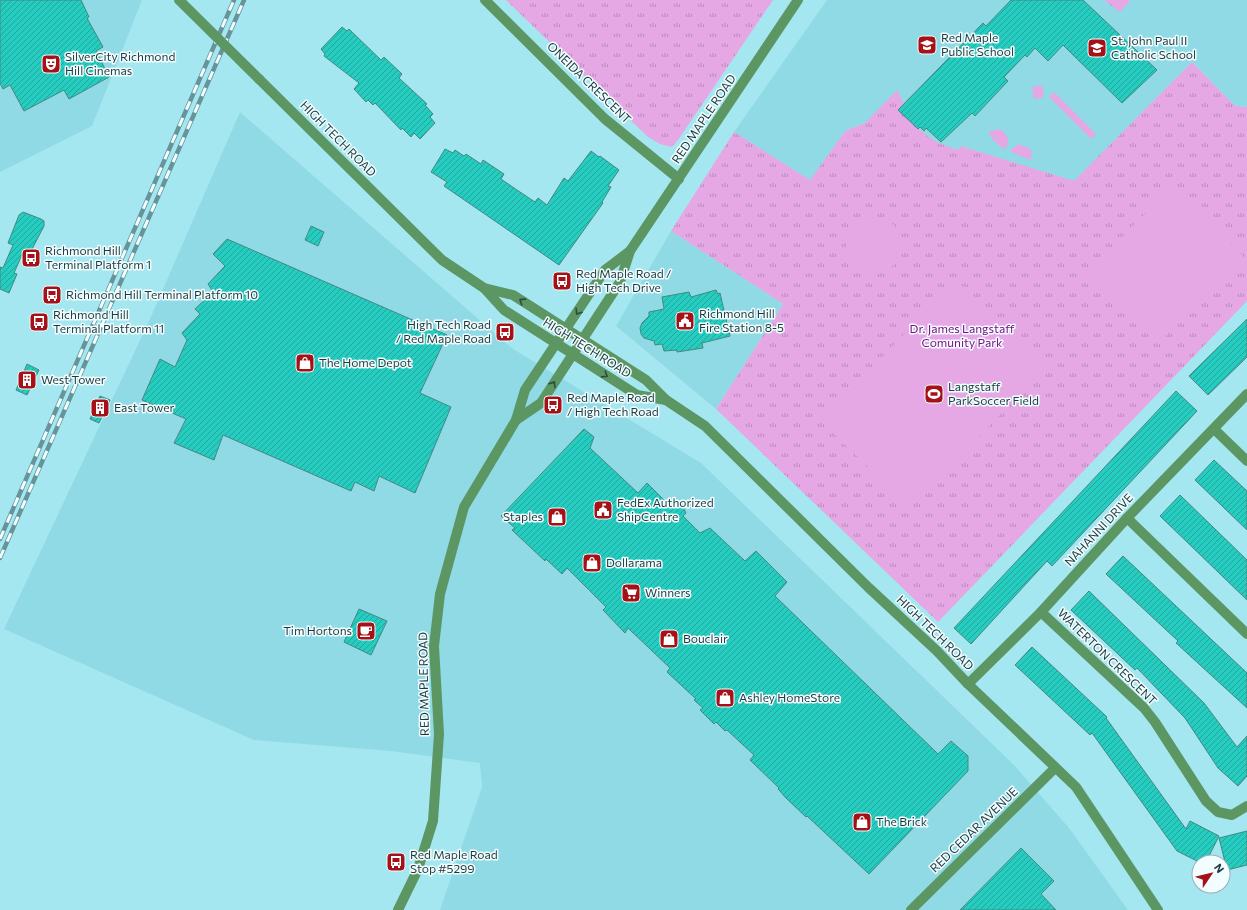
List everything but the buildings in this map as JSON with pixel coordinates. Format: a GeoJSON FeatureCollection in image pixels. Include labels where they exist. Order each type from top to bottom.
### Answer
{"type":"FeatureCollection","features":[{"type":"Feature","properties":{"kind":"street","name":"HIGH TECH ROAD"},"geometry":{"type":"LineString","coordinates":[[179,0],[442,260],[484,288],[504,310],[555,344],[637,395],[666,400]]}},
{"type":"Feature","properties":{"kind":"street","name":"ONEIDA CRESCENT"},"geometry":{"type":"LineString","coordinates":[[485,0],[605,119],[679,179]]}},
{"type":"Feature","properties":{"kind":"street","name":"RED MAPLE ROAD"},"geometry":{"type":"LineString","coordinates":[[516,420],[541,404],[620,282],[630,251],[798,0]]}},
{"type":"Feature","properties":{"kind":"street","name":"RED MAPLE ROAD"},"geometry":{"type":"LineString","coordinates":[[398,910],[418,869],[434,821],[439,734],[434,646],[440,594],[464,507],[516,420],[525,390],[605,270],[630,251]]}},
{"type":"Feature","properties":{"kind":"street","name":"HIGH TECH ROAD"},"geometry":{"type":"LineString","coordinates":[[484,288],[513,295],[646,380],[666,400],[705,426],[868,588],[937,651],[968,684],[1076,787],[1158,910]]}},
{"type":"Feature","properties":{"kind":"street","name":"NAHANNI DRIVE"},"geometry":{"type":"LineString","coordinates":[[968,684],[1041,612],[1127,518],[1247,394]]}},
{"type":"Feature","properties":{"kind":"street"},"geometry":{"type":"LineString","coordinates":[[1214,429],[1247,461]]}},
{"type":"Feature","properties":{"kind":"street"},"geometry":{"type":"LineString","coordinates":[[1127,518],[1247,634]]}},
{"type":"Feature","properties":{"kind":"street","name":"WATERTON CRESCENT"},"geometry":{"type":"LineString","coordinates":[[1041,612],[1144,708],[1155,722],[1206,801],[1218,812],[1232,815],[1247,806]]}},
{"type":"Feature","properties":{"kind":"street","name":"RED CEDAR AVENUE"},"geometry":{"type":"LineString","coordinates":[[911,910],[1055,768]]}},
{"type":"Feature","properties":{"kind":"shaded area"},"geometry":{"type":"Polygon","coordinates":[[[0,0],[142,0],[92,126],[0,172],[0,0]]]}},
{"type":"Feature","properties":{"kind":"shaded area"},"geometry":{"type":"Polygon","coordinates":[[[827,0],[1104,0],[1120,11],[1131,0],[1247,0],[1247,107],[1235,106],[1192,62],[1074,182],[961,146],[957,150],[934,142],[916,127],[897,91],[865,123],[845,131],[810,181],[734,132],[827,0]]]}},
{"type":"Feature","properties":{"kind":"shaded area"},"geometry":{"type":"Polygon","coordinates":[[[240,112],[513,349],[701,463],[1015,766],[1069,828],[1128,910],[440,910],[482,787],[480,763],[391,751],[254,740],[4,629],[150,319],[240,112]]]}},
{"type":"Feature","properties":{"kind":"shaded area"},"geometry":{"type":"Polygon","coordinates":[[[671,231],[783,304],[716,409],[616,326],[671,231]]]}},
{"type":"Feature","properties":{"kind":"green space"},"geometry":{"type":"Polygon","coordinates":[[[506,0],[773,0],[672,147],[660,144],[648,137],[506,0]]]}},
{"type":"Feature","properties":{"kind":"green space"},"geometry":{"type":"Polygon","coordinates":[[[1104,0],[1131,0],[1120,12],[1104,0]]]}},
{"type":"Feature","properties":{"kind":"green space","name":"Dr. James Langstaff Comunity Park"},"geometry":{"type":"Polygon","coordinates":[[[1192,62],[1235,106],[1247,107],[1247,301],[938,622],[716,409],[783,304],[671,231],[734,132],[810,180],[845,131],[865,123],[897,90],[919,128],[933,140],[957,150],[961,146],[1074,181],[1192,62]]]}},
{"type":"Feature","properties":{"kind":"green space"},"geometry":{"type":"Polygon","coordinates":[[[1042,85],[1044,97],[1034,99],[1032,87],[1042,85]]]}},
{"type":"Feature","properties":{"kind":"green space"},"geometry":{"type":"Polygon","coordinates":[[[1054,92],[1096,134],[1091,139],[1049,97],[1054,92]]]}},
{"type":"Feature","properties":{"kind":"green space"},"geometry":{"type":"Polygon","coordinates":[[[999,129],[1008,138],[1008,143],[1004,149],[995,142],[988,132],[999,129]]]}},
{"type":"Feature","properties":{"kind":"green space"},"geometry":{"type":"Polygon","coordinates":[[[1019,144],[1030,149],[1032,152],[1031,160],[1013,153],[1010,150],[1019,144]]]}},
{"type":"Feature","properties":{"kind":"green space"},"geometry":{"type":"Polygon","coordinates":[[[1172,186],[1243,256],[1158,344],[1086,274],[1172,186]]]}},
{"type":"Feature","properties":{"kind":"green space"},"geometry":{"type":"Polygon","coordinates":[[[874,217],[885,219],[894,225],[900,234],[902,245],[900,256],[894,265],[885,271],[874,273],[863,271],[854,265],[848,256],[846,245],[848,234],[854,225],[863,219],[874,217]]]}},
{"type":"Feature","properties":{"kind":"green space","name":"Langstaff ParkSoccer Field"},"geometry":{"type":"Polygon","coordinates":[[[956,280],[1046,367],[910,508],[821,421],[956,280]]]}},
{"type":"Feature","properties":{"kind":"railway"},"geometry":{"type":"LineString","coordinates":[[0,539],[234,0]]}},
{"type":"Feature","properties":{"kind":"railway"},"geometry":{"type":"LineString","coordinates":[[0,558],[244,0]]}},
{"type":"Feature","properties":{"kind":"place","name":"Red Maple Public School"},"geometry":{"type":"Point","coordinates":[927,45]}},
{"type":"Feature","properties":{"kind":"place","name":"St. John Paul II Catholic School"},"geometry":{"type":"Point","coordinates":[1097,48]}},
{"type":"Feature","properties":{"kind":"place","name":"SilverCity Richmond Hill Cinemas"},"geometry":{"type":"Point","coordinates":[51,64]}},
{"type":"Feature","properties":{"kind":"place","name":"Richmond Hill Terminal Platform 1"},"geometry":{"type":"Point","coordinates":[31,258]}},
{"type":"Feature","properties":{"kind":"place","name":"Red Maple Road / High Tech Drive"},"geometry":{"type":"Point","coordinates":[562,281]}},
{"type":"Feature","properties":{"kind":"place","name":"Richmond Hill Terminal Platform 10"},"geometry":{"type":"Point","coordinates":[52,295]}},
{"type":"Feature","properties":{"kind":"place","name":"Richmond Hill Fire Station 8-5"},"geometry":{"type":"Point","coordinates":[685,321]}},
{"type":"Feature","properties":{"kind":"place","name":"Richmond Hill Terminal Platform 11"},"geometry":{"type":"Point","coordinates":[39,322]}},
{"type":"Feature","properties":{"kind":"place","name":"High Tech Road / Red Maple Road"},"geometry":{"type":"Point","coordinates":[505,332]}},
{"type":"Feature","properties":{"kind":"place","name":"The Home Depot"},"geometry":{"type":"Point","coordinates":[305,363]}},
{"type":"Feature","properties":{"kind":"place","name":"West Tower"},"geometry":{"type":"Point","coordinates":[27,380]}},
{"type":"Feature","properties":{"kind":"place","name":"Langstaff ParkSoccer Field"},"geometry":{"type":"Point","coordinates":[934,394]}},
{"type":"Feature","properties":{"kind":"place","name":"Red Maple Road / High Tech Road"},"geometry":{"type":"Point","coordinates":[553,405]}},
{"type":"Feature","properties":{"kind":"place","name":"East Tower"},"geometry":{"type":"Point","coordinates":[100,408]}},
{"type":"Feature","properties":{"kind":"place","name":"FedEx Authorized ShipCentre"},"geometry":{"type":"Point","coordinates":[603,510]}},
{"type":"Feature","properties":{"kind":"place","name":"Staples"},"geometry":{"type":"Point","coordinates":[557,517]}},
{"type":"Feature","properties":{"kind":"place","name":"Dollarama"},"geometry":{"type":"Point","coordinates":[592,563]}},
{"type":"Feature","properties":{"kind":"place","name":"Winners"},"geometry":{"type":"Point","coordinates":[631,593]}},
{"type":"Feature","properties":{"kind":"place","name":"Tim Hortons"},"geometry":{"type":"Point","coordinates":[366,631]}},
{"type":"Feature","properties":{"kind":"place","name":"Bouclair"},"geometry":{"type":"Point","coordinates":[669,639]}},
{"type":"Feature","properties":{"kind":"place","name":"Ashley HomeStore"},"geometry":{"type":"Point","coordinates":[725,698]}},
{"type":"Feature","properties":{"kind":"place","name":"The Brick"},"geometry":{"type":"Point","coordinates":[862,822]}},
{"type":"Feature","properties":{"kind":"place","name":"Red Maple Road Stop #5299"},"geometry":{"type":"Point","coordinates":[396,862]}}]}
